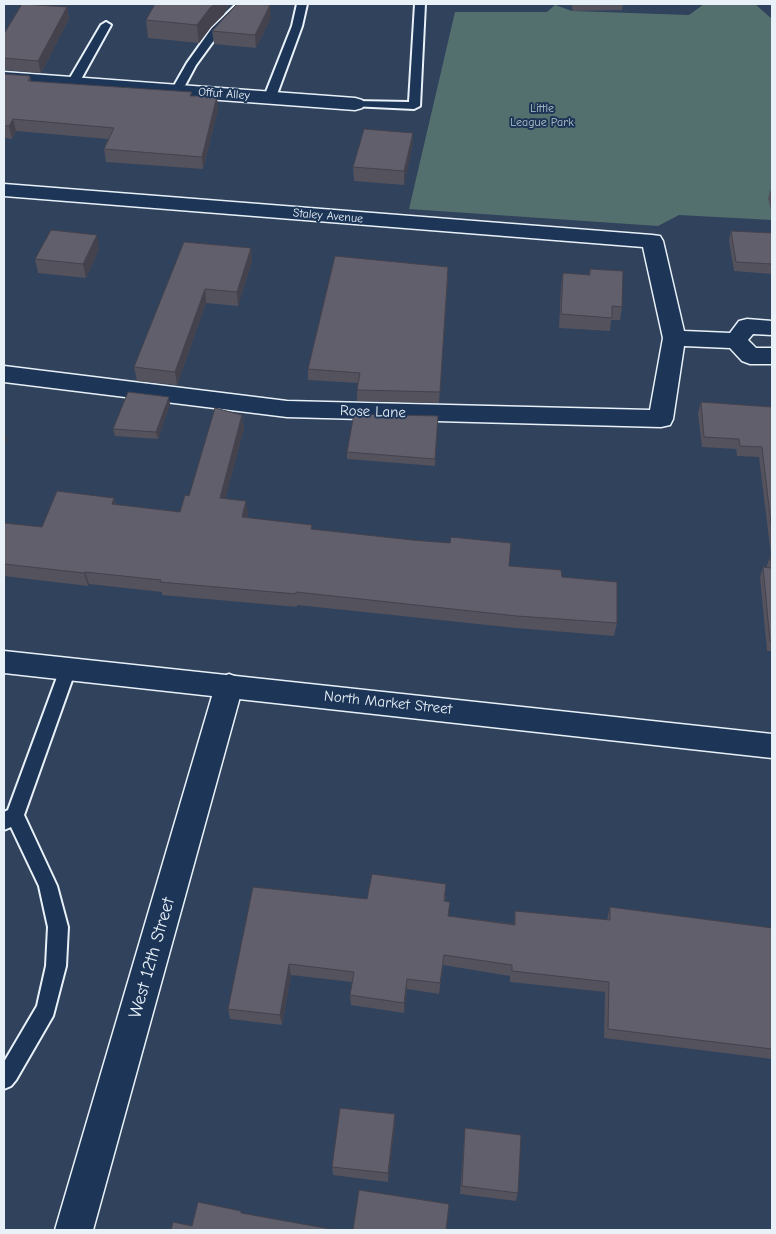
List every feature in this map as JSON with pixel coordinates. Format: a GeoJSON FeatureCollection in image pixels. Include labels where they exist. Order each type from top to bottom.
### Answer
{"type":"FeatureCollection","features":[{"type":"Feature","properties":{"kind":"street","name":"Offut Alley"},"geometry":{"type":"LineString","coordinates":[[4,78],[355,104]]}},
{"type":"Feature","properties":{"kind":"street","name":"Staley Avenue"},"geometry":{"type":"LineString","coordinates":[[4,190],[652,241],[674,338]]}},
{"type":"Feature","properties":{"kind":"street"},"geometry":{"type":"LineString","coordinates":[[736,341],[747,326],[772,328]]}},
{"type":"Feature","properties":{"kind":"street"},"geometry":{"type":"LineString","coordinates":[[674,338],[736,341],[750,356],[772,356]]}},
{"type":"Feature","properties":{"kind":"street","name":"Rose Lane"},"geometry":{"type":"LineString","coordinates":[[4,374],[287,409],[661,420],[674,338]]}},
{"type":"Feature","properties":{"kind":"street","name":"North Market Street"},"geometry":{"type":"LineString","coordinates":[[4,662],[772,746]]}},
{"type":"Feature","properties":{"kind":"street","name":"West 12th Street"},"geometry":{"type":"LineString","coordinates":[[74,1230],[229,686]]}},
{"type":"Feature","properties":{"kind":"lane"},"geometry":{"type":"LineString","coordinates":[[177,91],[191,65],[216,30],[243,4]]}},
{"type":"Feature","properties":{"kind":"lane"},"geometry":{"type":"LineString","coordinates":[[270,97],[297,26],[302,4]]}},
{"type":"Feature","properties":{"kind":"lane"},"geometry":{"type":"LineString","coordinates":[[355,104],[414,106],[420,4]]}},
{"type":"Feature","properties":{"kind":"lane"},"geometry":{"type":"LineString","coordinates":[[74,83],[106,25]]}},
{"type":"Feature","properties":{"kind":"lane"},"geometry":{"type":"LineString","coordinates":[[4,1079],[46,1009],[56,966],[58,937],[58,927],[48,886],[9,818],[68,669]]}},
{"type":"Feature","properties":{"kind":"green space","name":"Little League Park"},"geometry":{"type":"Polygon","coordinates":[[[704,4],[755,4],[772,19],[772,220],[679,215],[658,226],[409,209],[455,12],[547,12],[555,5],[572,11],[689,15],[704,4]]]}},
{"type":"Feature","properties":{"kind":"building"},"geometry":{"type":"Polygon","coordinates":[[[22,4],[67,7],[38,61],[4,58],[4,34],[22,4]]]}},
{"type":"Feature","properties":{"kind":"building"},"geometry":{"type":"Polygon","coordinates":[[[155,4],[214,4],[197,25],[146,20],[155,4]]]}},
{"type":"Feature","properties":{"kind":"building"},"geometry":{"type":"Polygon","coordinates":[[[237,4],[270,5],[255,35],[212,31],[237,4]]]}},
{"type":"Feature","properties":{"kind":"building"},"geometry":{"type":"Polygon","coordinates":[[[4,74],[30,76],[28,81],[192,92],[190,96],[217,96],[202,157],[104,149],[114,128],[13,119],[9,126],[4,126],[4,74]]]}},
{"type":"Feature","properties":{"kind":"building"},"geometry":{"type":"Polygon","coordinates":[[[364,129],[413,133],[404,171],[353,167],[364,129]]]}},
{"type":"Feature","properties":{"kind":"building"},"geometry":{"type":"Polygon","coordinates":[[[51,230],[97,235],[83,264],[35,259],[51,230]]]}},
{"type":"Feature","properties":{"kind":"building"},"geometry":{"type":"Polygon","coordinates":[[[731,231],[772,233],[772,264],[736,262],[731,231]]]}},
{"type":"Feature","properties":{"kind":"building"},"geometry":{"type":"Polygon","coordinates":[[[184,242],[251,248],[237,292],[205,289],[175,372],[134,367],[184,242]]]}},
{"type":"Feature","properties":{"kind":"building"},"geometry":{"type":"Polygon","coordinates":[[[335,256],[448,267],[440,392],[357,390],[360,373],[308,369],[335,256]]]}},
{"type":"Feature","properties":{"kind":"building"},"geometry":{"type":"Polygon","coordinates":[[[590,269],[623,271],[622,307],[612,306],[612,318],[561,314],[563,273],[590,275],[590,269]]]}},
{"type":"Feature","properties":{"kind":"building"},"geometry":{"type":"Polygon","coordinates":[[[128,392],[169,397],[156,432],[113,429],[128,392]]]}},
{"type":"Feature","properties":{"kind":"building"},"geometry":{"type":"Polygon","coordinates":[[[701,402],[772,407],[772,532],[762,447],[740,446],[739,439],[704,437],[701,402]]]}},
{"type":"Feature","properties":{"kind":"building"},"geometry":{"type":"Polygon","coordinates":[[[215,408],[242,415],[220,498],[246,501],[242,517],[312,525],[311,529],[412,540],[450,543],[451,537],[511,543],[509,566],[561,570],[562,577],[617,582],[617,623],[517,616],[296,592],[296,594],[160,582],[161,580],[4,564],[4,523],[42,527],[57,491],[114,498],[112,504],[180,512],[185,495],[189,496],[215,408]]]}},
{"type":"Feature","properties":{"kind":"building"},"geometry":{"type":"Polygon","coordinates":[[[354,414],[438,416],[435,459],[347,452],[354,414]]]}},
{"type":"Feature","properties":{"kind":"building"},"geometry":{"type":"Polygon","coordinates":[[[763,567],[772,568],[772,641],[770,641],[763,567]]]}},
{"type":"Feature","properties":{"kind":"building"},"geometry":{"type":"Polygon","coordinates":[[[372,874],[446,884],[444,901],[450,902],[448,916],[515,925],[515,911],[610,920],[610,907],[772,928],[772,1049],[608,1029],[609,982],[512,971],[512,965],[444,955],[440,983],[407,979],[404,1003],[350,995],[354,972],[289,964],[280,1015],[228,1009],[253,887],[367,899],[372,874]]]}},
{"type":"Feature","properties":{"kind":"building"},"geometry":{"type":"Polygon","coordinates":[[[340,1108],[395,1114],[388,1173],[332,1167],[340,1108]]]}},
{"type":"Feature","properties":{"kind":"building"},"geometry":{"type":"Polygon","coordinates":[[[465,1128],[521,1135],[518,1193],[462,1186],[465,1128]]]}},
{"type":"Feature","properties":{"kind":"building"},"geometry":{"type":"Polygon","coordinates":[[[359,1190],[449,1204],[446,1230],[353,1230],[359,1190]]]}},
{"type":"Feature","properties":{"kind":"building"},"geometry":{"type":"Polygon","coordinates":[[[198,1202],[241,1211],[241,1213],[336,1230],[171,1230],[173,1222],[192,1226],[198,1202]]]}}]}
